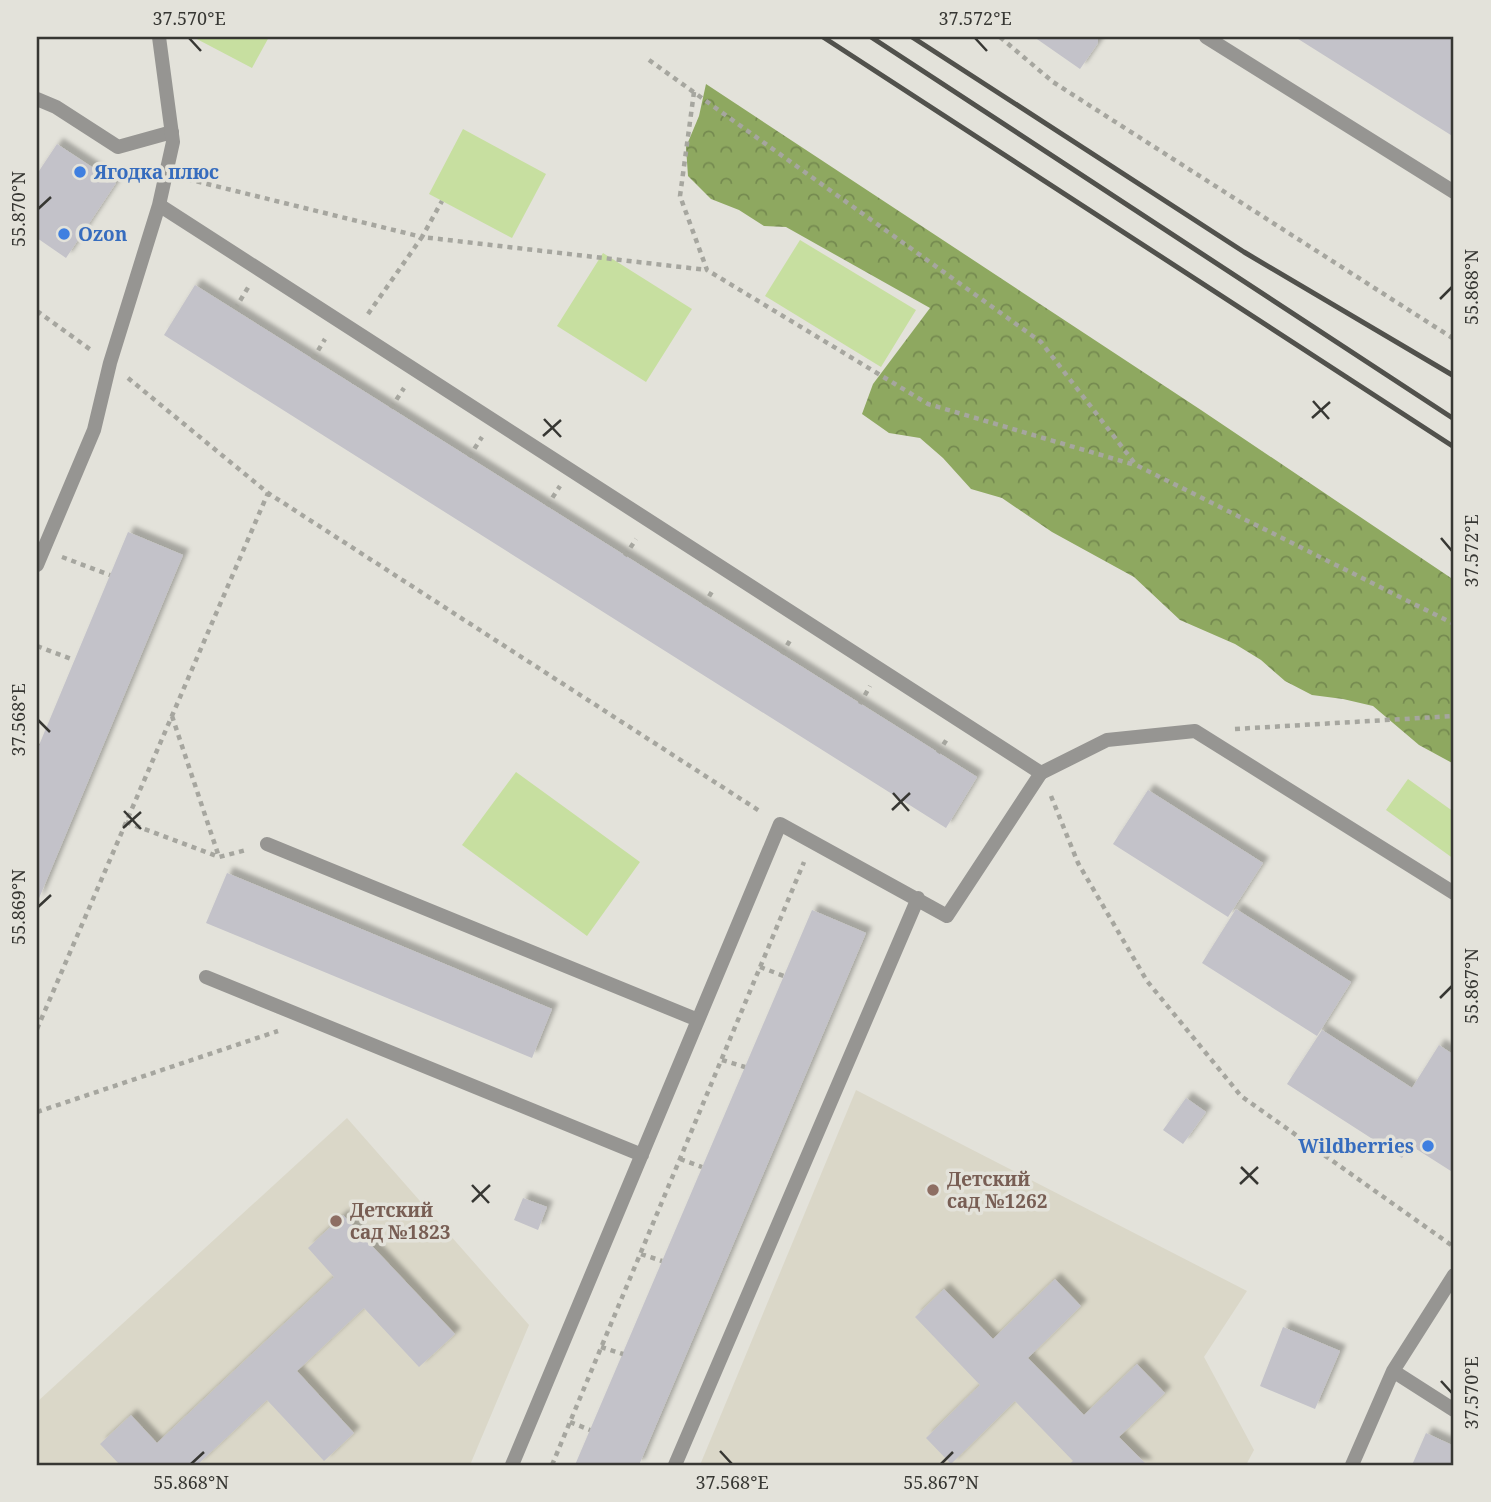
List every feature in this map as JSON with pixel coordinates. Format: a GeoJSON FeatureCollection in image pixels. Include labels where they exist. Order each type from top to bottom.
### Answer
{"type":"FeatureCollection","features":[{"type":"Feature","properties":{"kind":"street"},"geometry":{"type":"LineString","coordinates":[[37,565],[94,430],[110,363],[159,205],[173,142],[159,37]]}},
{"type":"Feature","properties":{"kind":"street"},"geometry":{"type":"LineString","coordinates":[[1206,37],[1454,191]]}},
{"type":"Feature","properties":{"kind":"street"},"geometry":{"type":"LineString","coordinates":[[37,99],[56,107],[118,147],[172,132]]}},
{"type":"Feature","properties":{"kind":"street"},"geometry":{"type":"LineString","coordinates":[[159,205],[1041,773]]}},
{"type":"Feature","properties":{"kind":"street"},"geometry":{"type":"LineString","coordinates":[[512,1465],[780,824],[947,916],[1041,773],[1107,740],[1195,731],[1454,893]]}},
{"type":"Feature","properties":{"kind":"street"},"geometry":{"type":"LineString","coordinates":[[267,844],[698,1020]]}},
{"type":"Feature","properties":{"kind":"street"},"geometry":{"type":"LineString","coordinates":[[675,1465],[918,898]]}},
{"type":"Feature","properties":{"kind":"street"},"geometry":{"type":"LineString","coordinates":[[206,977],[642,1155]]}},
{"type":"Feature","properties":{"kind":"street"},"geometry":{"type":"LineString","coordinates":[[1352,1465],[1393,1371],[1454,1275]]}},
{"type":"Feature","properties":{"kind":"street"},"geometry":{"type":"LineString","coordinates":[[1393,1371],[1454,1410]]}},
{"type":"Feature","properties":{"kind":"path"},"geometry":{"type":"LineString","coordinates":[[1000,37],[1053,82],[1454,339]]}},
{"type":"Feature","properties":{"kind":"path"},"geometry":{"type":"LineString","coordinates":[[649,60],[1041,342],[1136,465]]}},
{"type":"Feature","properties":{"kind":"path"},"geometry":{"type":"LineString","coordinates":[[694,92],[680,196],[707,270]]}},
{"type":"Feature","properties":{"kind":"path"},"geometry":{"type":"LineString","coordinates":[[166,174],[422,237],[707,270],[928,404],[1136,465],[1454,624]]}},
{"type":"Feature","properties":{"kind":"path"},"geometry":{"type":"LineString","coordinates":[[356,332],[422,237],[442,201]]}},
{"type":"Feature","properties":{"kind":"path"},"geometry":{"type":"LineString","coordinates":[[37,312],[110,363],[268,494],[780,824]]}},
{"type":"Feature","properties":{"kind":"path"},"geometry":{"type":"LineString","coordinates":[[37,1029],[268,494]]}},
{"type":"Feature","properties":{"kind":"path"},"geometry":{"type":"LineString","coordinates":[[43,550],[110,575]]}},
{"type":"Feature","properties":{"kind":"path"},"geometry":{"type":"LineString","coordinates":[[37,646],[74,660]]}},
{"type":"Feature","properties":{"kind":"path"},"geometry":{"type":"LineString","coordinates":[[172,716],[219,857]]}},
{"type":"Feature","properties":{"kind":"path"},"geometry":{"type":"LineString","coordinates":[[1195,731],[1454,716]]}},
{"type":"Feature","properties":{"kind":"path"},"geometry":{"type":"LineString","coordinates":[[1041,773],[1077,863],[1147,981],[1241,1096],[1454,1247]]}},
{"type":"Feature","properties":{"kind":"path"},"geometry":{"type":"LineString","coordinates":[[126,822],[219,857],[267,844]]}},
{"type":"Feature","properties":{"kind":"path"},"geometry":{"type":"LineString","coordinates":[[552,1465],[813,842]]}},
{"type":"Feature","properties":{"kind":"path"},"geometry":{"type":"LineString","coordinates":[[760,967],[784,976]]}},
{"type":"Feature","properties":{"kind":"path"},"geometry":{"type":"LineString","coordinates":[[37,1112],[311,1020]]}},
{"type":"Feature","properties":{"kind":"path"},"geometry":{"type":"LineString","coordinates":[[722,1060],[745,1067]]}},
{"type":"Feature","properties":{"kind":"path"},"geometry":{"type":"LineString","coordinates":[[680,1159],[702,1167]]}},
{"type":"Feature","properties":{"kind":"path"},"geometry":{"type":"LineString","coordinates":[[640,1254],[662,1261]]}},
{"type":"Feature","properties":{"kind":"path"},"geometry":{"type":"LineString","coordinates":[[601,1347],[623,1354]]}},
{"type":"Feature","properties":{"kind":"path"},"geometry":{"type":"LineString","coordinates":[[570,1422],[590,1430]]}},
{"type":"Feature","properties":{"kind":"shaded area","name":"Детский сад №1262"},"geometry":{"type":"Polygon","coordinates":[[[856,1090],[1247,1291],[1204,1357],[1254,1450],[1246,1465],[700,1465],[856,1090]]]}},
{"type":"Feature","properties":{"kind":"shaded area","name":"Детский сад №1823"},"geometry":{"type":"Polygon","coordinates":[[[347,1118],[529,1325],[470,1465],[39,1465],[37,1402],[347,1118]]]}},
{"type":"Feature","properties":{"kind":"green space"},"geometry":{"type":"Polygon","coordinates":[[[193,37],[269,37],[252,68],[193,37]]]}},
{"type":"Feature","properties":{"kind":"green space"},"geometry":{"type":"Polygon","coordinates":[[[706,84],[1454,580],[1454,764],[1419,745],[1373,706],[1312,695],[1285,681],[1261,660],[1235,644],[1180,620],[1134,577],[1052,532],[1002,498],[971,489],[943,458],[920,438],[889,433],[862,414],[873,384],[930,308],[786,227],[764,226],[739,210],[711,199],[688,176],[686,147],[699,116],[706,84]]]}},
{"type":"Feature","properties":{"kind":"green space"},"geometry":{"type":"Polygon","coordinates":[[[463,129],[546,174],[512,238],[429,194],[463,129]]]}},
{"type":"Feature","properties":{"kind":"green space"},"geometry":{"type":"Polygon","coordinates":[[[800,240],[916,310],[881,367],[765,296],[800,240]]]}},
{"type":"Feature","properties":{"kind":"green space"},"geometry":{"type":"Polygon","coordinates":[[[603,253],[692,309],[646,382],[557,326],[603,253]]]}},
{"type":"Feature","properties":{"kind":"green space"},"geometry":{"type":"Polygon","coordinates":[[[516,772],[640,862],[587,936],[462,845],[516,772]]]}},
{"type":"Feature","properties":{"kind":"green space"},"geometry":{"type":"Polygon","coordinates":[[[1408,779],[1454,812],[1454,859],[1386,810],[1408,779]]]}},
{"type":"Feature","properties":{"kind":"building"},"geometry":{"type":"Polygon","coordinates":[[[1034,37],[1098,37],[1098,43],[1080,69],[1034,37]]]}},
{"type":"Feature","properties":{"kind":"building"},"geometry":{"type":"Polygon","coordinates":[[[1295,37],[1454,37],[1454,137],[1295,37]]]}},
{"type":"Feature","properties":{"kind":"building"},"geometry":{"type":"Polygon","coordinates":[[[57,144],[116,183],[66,258],[37,238],[37,174],[57,144]]]}},
{"type":"Feature","properties":{"kind":"building"},"geometry":{"type":"Polygon","coordinates":[[[195,285],[977,777],[946,828],[164,335],[195,285]]]}},
{"type":"Feature","properties":{"kind":"building"},"geometry":{"type":"Polygon","coordinates":[[[128,532],[183,555],[37,903],[37,750],[128,532]]]}},
{"type":"Feature","properties":{"kind":"building"},"geometry":{"type":"Polygon","coordinates":[[[1148,790],[1263,863],[1228,917],[1113,844],[1148,790]]]}},
{"type":"Feature","properties":{"kind":"building"},"geometry":{"type":"Polygon","coordinates":[[[227,873],[552,1009],[532,1058],[206,923],[227,873]]]}},
{"type":"Feature","properties":{"kind":"building"},"geometry":{"type":"Polygon","coordinates":[[[1236,909],[1351,982],[1317,1036],[1202,963],[1236,909]]]}},
{"type":"Feature","properties":{"kind":"building"},"geometry":{"type":"Polygon","coordinates":[[[812,910],[866,933],[639,1465],[575,1465],[812,910]]]}},
{"type":"Feature","properties":{"kind":"building"},"geometry":{"type":"Polygon","coordinates":[[[1322,1030],[1412,1088],[1439,1045],[1454,1055],[1454,1173],[1410,1145],[1402,1158],[1287,1084],[1322,1030]]]}},
{"type":"Feature","properties":{"kind":"building"},"geometry":{"type":"Polygon","coordinates":[[[1186,1098],[1206,1112],[1183,1144],[1163,1130],[1186,1098]]]}},
{"type":"Feature","properties":{"kind":"building"},"geometry":{"type":"Polygon","coordinates":[[[523,1198],[547,1207],[538,1230],[514,1220],[523,1198]]]}},
{"type":"Feature","properties":{"kind":"building"},"geometry":{"type":"Polygon","coordinates":[[[343,1215],[455,1334],[419,1367],[364,1308],[297,1371],[354,1433],[324,1461],[267,1400],[197,1465],[120,1465],[100,1444],[131,1415],[157,1443],[334,1277],[308,1248],[343,1215]]]}},
{"type":"Feature","properties":{"kind":"building"},"geometry":{"type":"Polygon","coordinates":[[[1055,1279],[1081,1306],[1028,1358],[1084,1415],[1137,1364],[1165,1393],[1119,1437],[1147,1465],[1068,1465],[1073,1461],[1015,1401],[951,1464],[926,1438],[980,1385],[915,1317],[944,1289],[993,1339],[1055,1279]]]}},
{"type":"Feature","properties":{"kind":"building"},"geometry":{"type":"Polygon","coordinates":[[[1283,1327],[1340,1351],[1315,1409],[1260,1386],[1283,1327]]]}},
{"type":"Feature","properties":{"kind":"building"},"geometry":{"type":"Polygon","coordinates":[[[1426,1433],[1454,1446],[1454,1465],[1412,1465],[1426,1433]]]}},
{"type":"Feature","properties":{"kind":"railway"},"geometry":{"type":"LineString","coordinates":[[823,37],[1454,447]]}},
{"type":"Feature","properties":{"kind":"railway"},"geometry":{"type":"LineString","coordinates":[[871,37],[1454,419]]}},
{"type":"Feature","properties":{"kind":"railway"},"geometry":{"type":"LineString","coordinates":[[912,37],[1244,252],[1454,376]]}},
{"type":"Feature","properties":{"kind":"place","name":"Ягодка плюс"},"geometry":{"type":"Point","coordinates":[80,172]}},
{"type":"Feature","properties":{"kind":"place","name":"Ozon"},"geometry":{"type":"Point","coordinates":[64,234]}},
{"type":"Feature","properties":{"kind":"place","name":"Wildberries"},"geometry":{"type":"Point","coordinates":[1428,1146]}},
{"type":"Feature","properties":{"kind":"place","name":"Детский сад №1262"},"geometry":{"type":"Point","coordinates":[933,1190]}},
{"type":"Feature","properties":{"kind":"place","name":"Детский сад №1823"},"geometry":{"type":"Point","coordinates":[336,1221]}}]}
